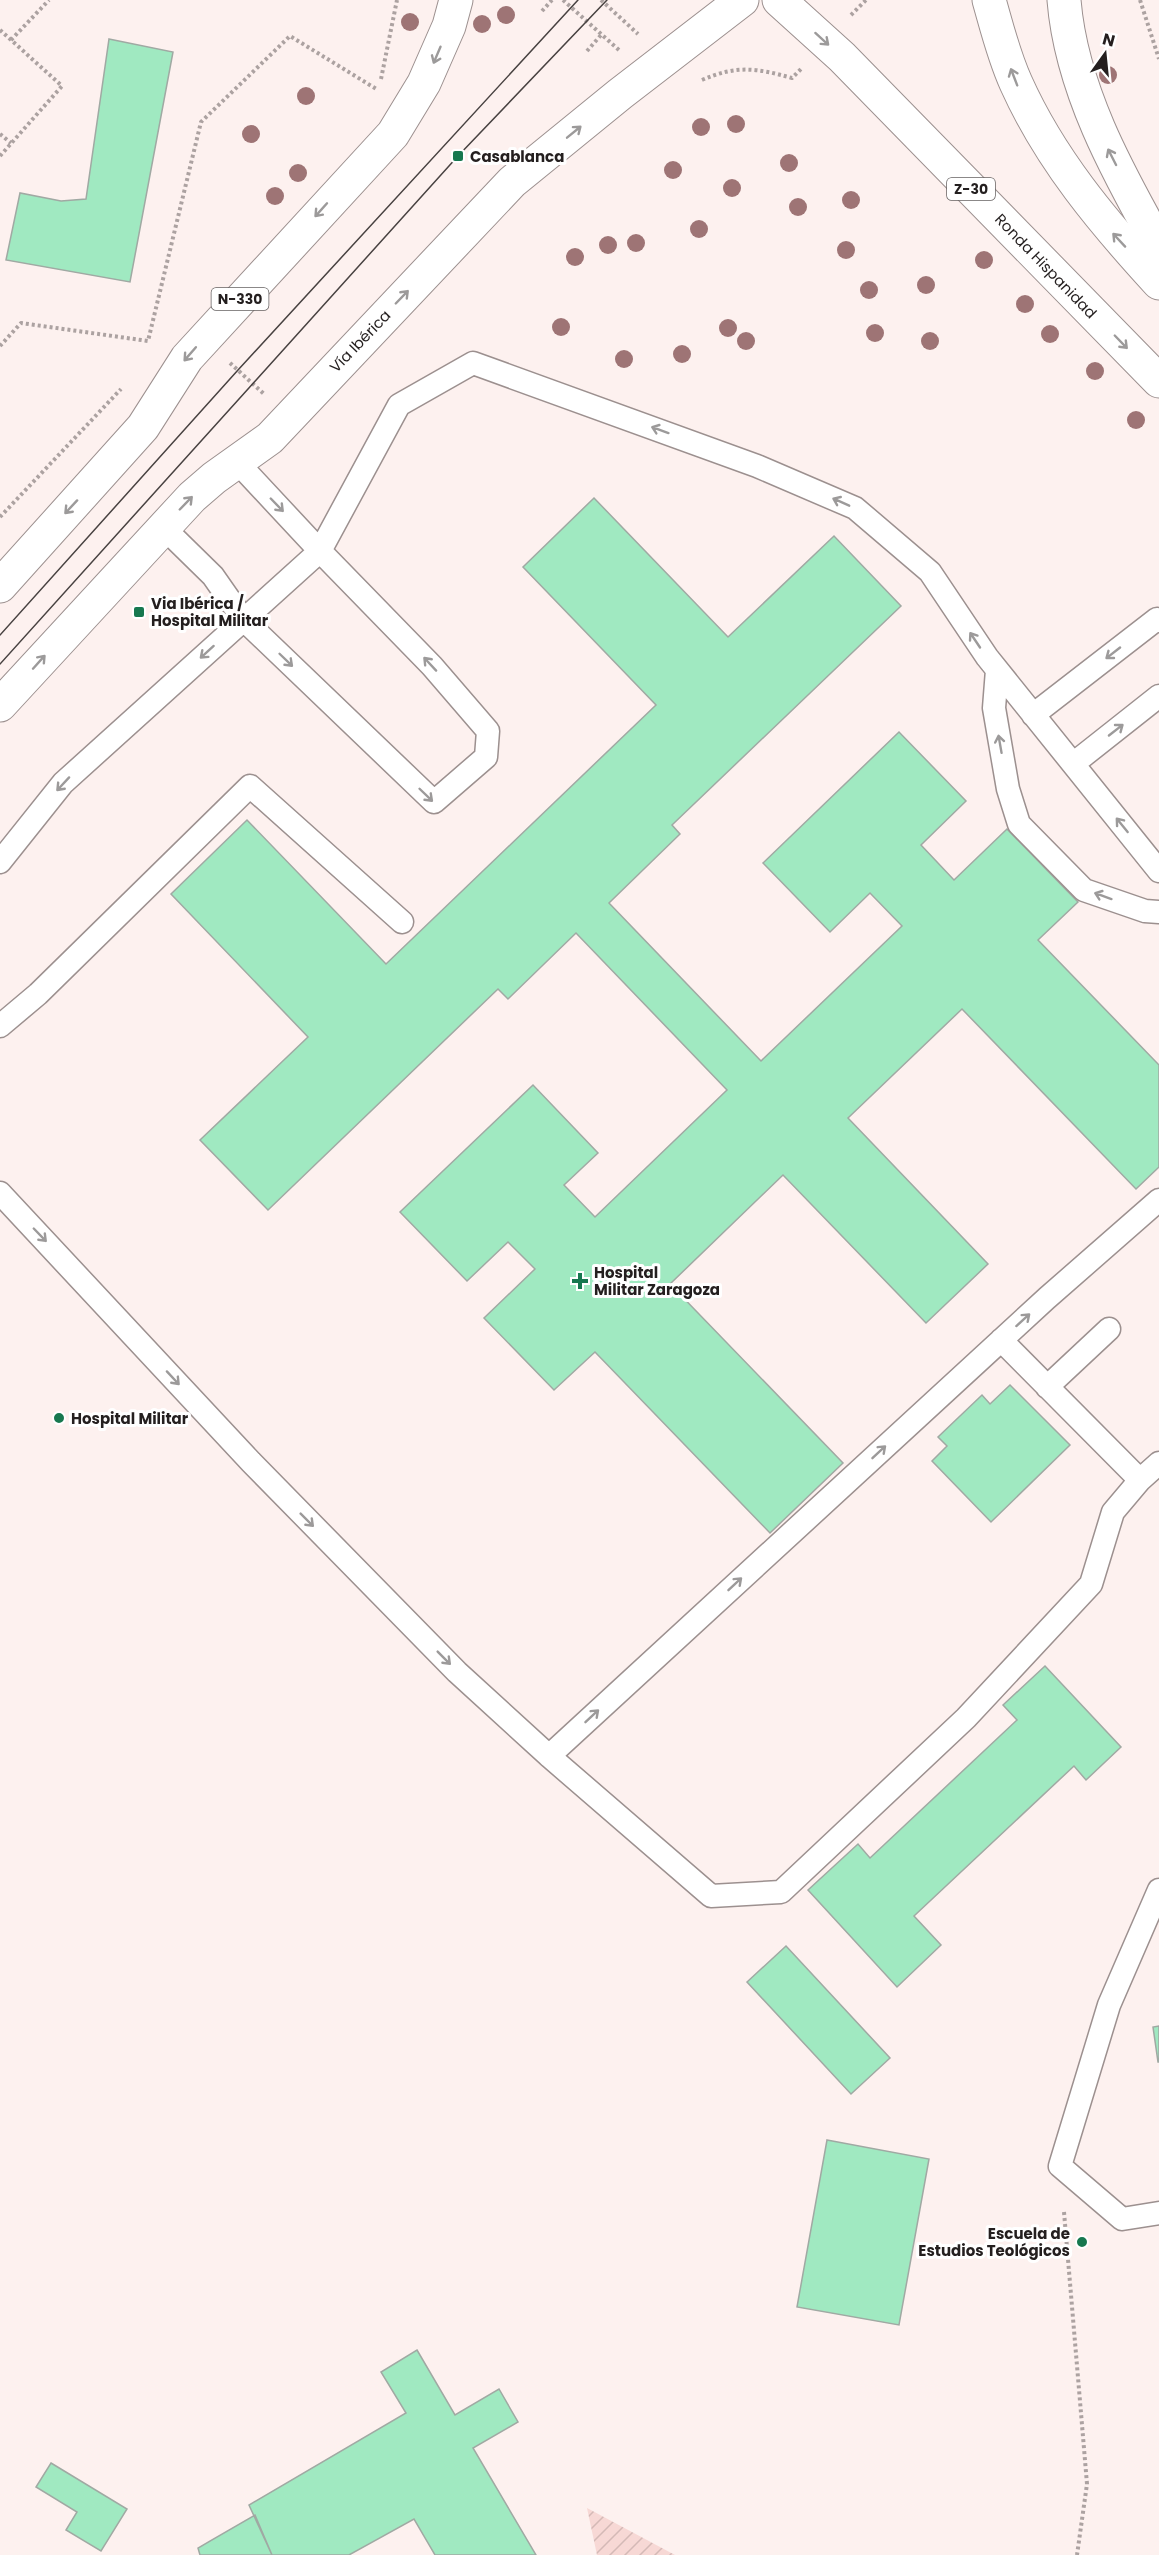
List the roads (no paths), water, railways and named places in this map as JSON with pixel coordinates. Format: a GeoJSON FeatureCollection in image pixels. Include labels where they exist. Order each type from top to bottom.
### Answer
{"type":"FeatureCollection","features":[{"type":"Feature","properties":{"kind":"main road","name":"N-330"},"geometry":{"type":"LineString","coordinates":[[0,585],[129,444],[143,427],[181,366],[204,339],[393,134],[424,83],[449,26],[456,0]]}},
{"type":"Feature","properties":{"kind":"main road","name":"Vía Ibérica"},"geometry":{"type":"LineString","coordinates":[[0,705],[163,527],[206,484],[270,438],[512,182],[620,94],[742,0]]}},
{"type":"Feature","properties":{"kind":"main road","name":"Ronda Hispanidad"},"geometry":{"type":"LineString","coordinates":[[779,0],[826,43],[1159,381]]}},
{"type":"Feature","properties":{"kind":"main road"},"geometry":{"type":"LineString","coordinates":[[989,0],[1015,81],[1035,123],[1061,165],[1110,230],[1159,283]]}},
{"type":"Feature","properties":{"kind":"main road"},"geometry":{"type":"LineString","coordinates":[[1064,0],[1065,18],[1081,81],[1107,147],[1159,246]]}},
{"type":"Feature","properties":{"kind":"lane"},"geometry":{"type":"LineString","coordinates":[[0,861],[63,783],[321,551],[399,405],[473,363],[757,466],[855,508],[930,572],[997,670],[1159,871]]}},
{"type":"Feature","properties":{"kind":"lane"},"geometry":{"type":"LineString","coordinates":[[163,527],[213,576],[243,619],[434,802],[486,757],[488,731],[432,666],[237,462]]}},
{"type":"Feature","properties":{"kind":"lane"},"geometry":{"type":"LineString","coordinates":[[1033,715],[1157,619],[1159,621]]}},
{"type":"Feature","properties":{"kind":"lane"},"geometry":{"type":"LineString","coordinates":[[997,670],[994,708],[1008,789],[1019,824],[1084,890],[1145,911],[1159,912]]}},
{"type":"Feature","properties":{"kind":"lane"},"geometry":{"type":"LineString","coordinates":[[1073,764],[1159,696]]}},
{"type":"Feature","properties":{"kind":"lane"},"geometry":{"type":"LineString","coordinates":[[0,1026],[38,994],[250,786],[402,922]]}},
{"type":"Feature","properties":{"kind":"lane"},"geometry":{"type":"LineString","coordinates":[[0,1193],[251,1462],[457,1672],[549,1756],[711,1896],[782,1892],[966,1718],[1091,1584],[1113,1512],[1140,1480],[1159,1463]]}},
{"type":"Feature","properties":{"kind":"lane"},"geometry":{"type":"LineString","coordinates":[[549,1756],[1001,1340],[1159,1200]]}},
{"type":"Feature","properties":{"kind":"lane"},"geometry":{"type":"LineString","coordinates":[[1047,1387],[1109,1329]]}},
{"type":"Feature","properties":{"kind":"lane"},"geometry":{"type":"LineString","coordinates":[[1001,1340],[1140,1480]]}},
{"type":"Feature","properties":{"kind":"lane"},"geometry":{"type":"LineString","coordinates":[[1159,1890],[1109,2005],[1060,2166],[1122,2219],[1159,2213]]}},
{"type":"Feature","properties":{"kind":"tram line"},"geometry":{"type":"LineString","coordinates":[[0,635],[238,370],[578,0]]}},
{"type":"Feature","properties":{"kind":"tram line"},"geometry":{"type":"LineString","coordinates":[[0,664],[458,156],[607,0]]}},
{"type":"Feature","properties":{"kind":"place","name":"Casablanca"},"geometry":{"type":"Point","coordinates":[458,156]}},
{"type":"Feature","properties":{"kind":"place","name":"Via Ibérica / Hospital Militar"},"geometry":{"type":"Point","coordinates":[139,612]}},
{"type":"Feature","properties":{"kind":"place","name":"Hospital Militar Zaragoza"},"geometry":{"type":"Point","coordinates":[580,1281]}},
{"type":"Feature","properties":{"kind":"place","name":"Hospital Militar"},"geometry":{"type":"Point","coordinates":[59,1418]}},
{"type":"Feature","properties":{"kind":"place","name":"Escuela de Estudios Teológicos"},"geometry":{"type":"Point","coordinates":[1082,2242]}}]}
